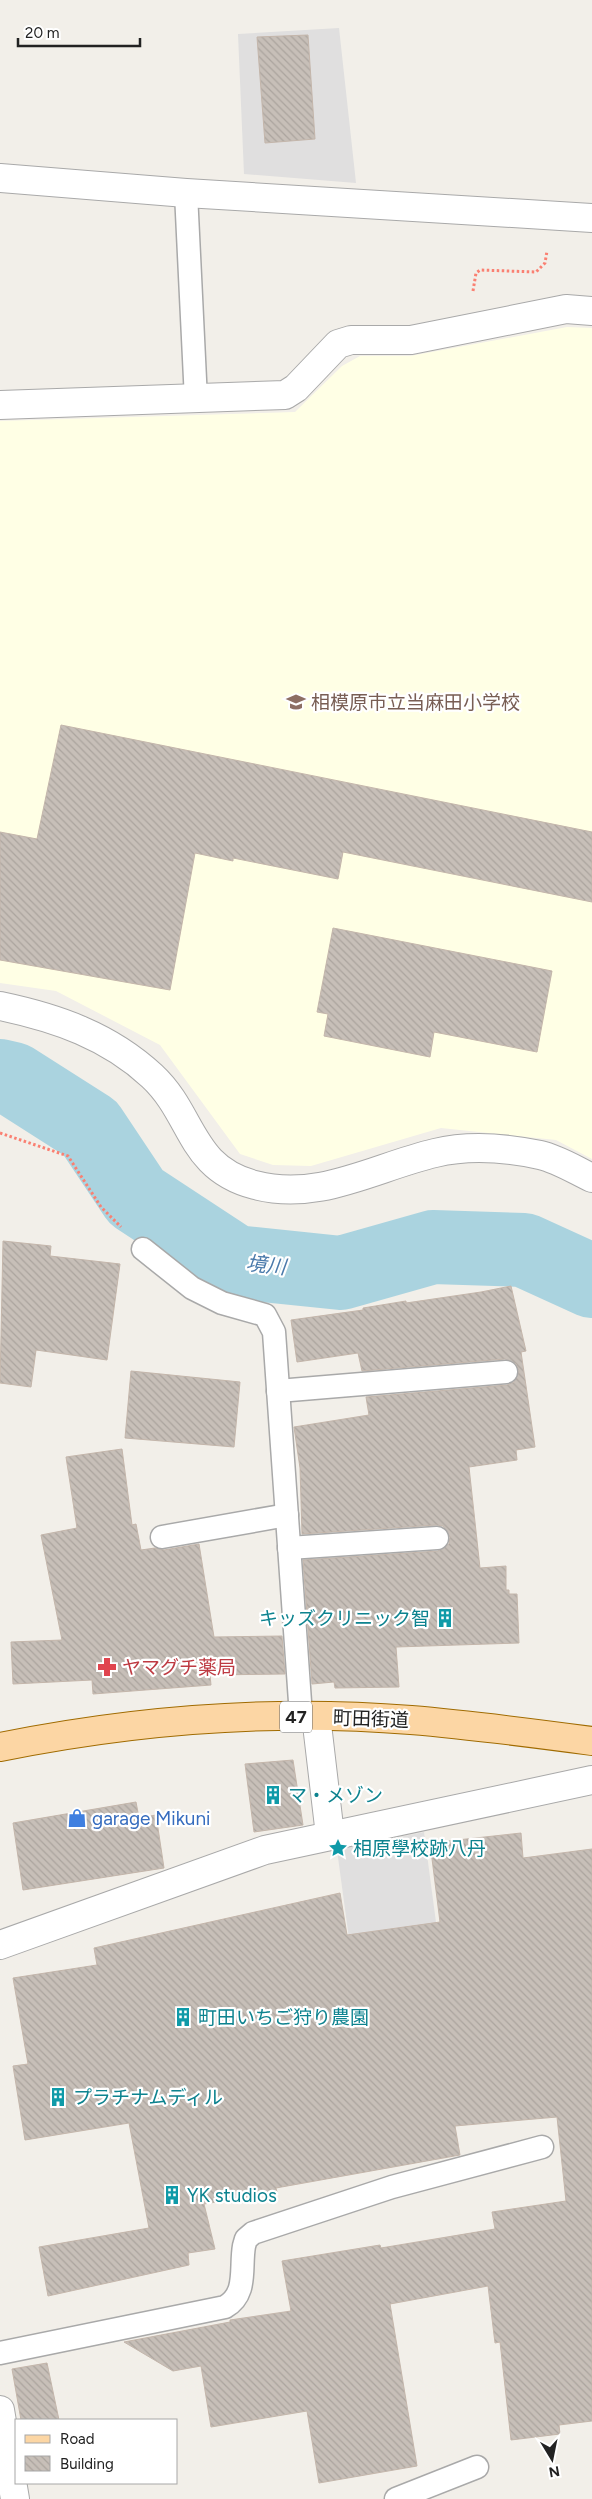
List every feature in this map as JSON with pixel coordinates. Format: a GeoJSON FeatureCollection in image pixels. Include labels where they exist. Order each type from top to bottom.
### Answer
{"type":"FeatureCollection","features":[{"type":"Feature","properties":{"kind":"main road","name":"町田街道"},"geometry":{"type":"LineString","coordinates":[[0,1747],[52,1737],[166,1723],[309,1716],[410,1720],[592,1740]]}},
{"type":"Feature","properties":{"kind":"street"},"geometry":{"type":"LineString","coordinates":[[0,178],[23,182],[592,218]]}},
{"type":"Feature","properties":{"kind":"street"},"geometry":{"type":"LineString","coordinates":[[0,405],[196,400],[285,395],[296,388],[338,344],[351,340],[411,340],[566,309],[592,311]]}},
{"type":"Feature","properties":{"kind":"street"},"geometry":{"type":"LineString","coordinates":[[0,1006],[51,1018],[108,1042],[153,1077],[178,1109],[193,1139],[210,1160],[231,1176],[255,1185],[282,1190],[313,1189],[347,1182],[436,1153],[461,1149],[488,1149],[541,1155],[592,1178]]}},
{"type":"Feature","properties":{"kind":"street"},"geometry":{"type":"LineString","coordinates":[[309,1716],[330,1836]]}},
{"type":"Feature","properties":{"kind":"street"},"geometry":{"type":"LineString","coordinates":[[0,1946],[265,1850],[592,1780]]}},
{"type":"Feature","properties":{"kind":"street"},"geometry":{"type":"LineString","coordinates":[[0,2410],[15,2499]]}},
{"type":"Feature","properties":{"kind":"lane"},"geometry":{"type":"LineString","coordinates":[[186,193],[196,400]]}},
{"type":"Feature","properties":{"kind":"lane"},"geometry":{"type":"LineString","coordinates":[[143,1249],[192,1288],[222,1303],[265,1315],[274,1332],[289,1548],[309,1716]]}},
{"type":"Feature","properties":{"kind":"lane"},"geometry":{"type":"LineString","coordinates":[[278,1391],[506,1372]]}},
{"type":"Feature","properties":{"kind":"lane"},"geometry":{"type":"LineString","coordinates":[[162,1537],[286,1515]]}},
{"type":"Feature","properties":{"kind":"lane"},"geometry":{"type":"LineString","coordinates":[[289,1548],[437,1538]]}},
{"type":"Feature","properties":{"kind":"lane"},"geometry":{"type":"LineString","coordinates":[[0,2353],[225,2307],[234,2302],[239,2295],[244,2246],[246,2239],[253,2233],[392,2187],[542,2147]]}},
{"type":"Feature","properties":{"kind":"lane"},"geometry":{"type":"LineString","coordinates":[[396,2499],[477,2467]]}},
{"type":"Feature","properties":{"kind":"path"},"geometry":{"type":"LineString","coordinates":[[468,296],[475,287],[476,273],[480,270],[536,272],[545,263],[546,257]]}},
{"type":"Feature","properties":{"kind":"path"},"geometry":{"type":"LineString","coordinates":[[0,1133],[68,1156],[101,1207],[143,1249]]}},
{"type":"Feature","properties":{"kind":"shaded area"},"geometry":{"type":"Polygon","coordinates":[[[339,28],[356,183],[244,174],[238,34],[339,28]]]}},
{"type":"Feature","properties":{"kind":"shaded area","name":"相模原市立当麻田小学校"},"geometry":{"type":"Polygon","coordinates":[[[567,327],[592,328],[592,1159],[556,1140],[441,1128],[311,1166],[273,1165],[240,1154],[160,1045],[56,991],[0,983],[0,421],[295,412],[342,366],[360,356],[410,356],[567,327]]]}},
{"type":"Feature","properties":{"kind":"shaded area"},"geometry":{"type":"Polygon","coordinates":[[[424,1832],[456,2073],[369,2086],[337,1850],[424,1832]]]}},
{"type":"Feature","properties":{"kind":"building"},"geometry":{"type":"Polygon","coordinates":[[[308,35],[315,139],[265,143],[257,37],[308,35]]]}},
{"type":"Feature","properties":{"kind":"building"},"geometry":{"type":"Polygon","coordinates":[[[61,725],[592,832],[592,902],[343,852],[338,879],[233,858],[233,861],[195,853],[170,990],[0,960],[0,832],[37,839],[61,725]]]}},
{"type":"Feature","properties":{"kind":"building"},"geometry":{"type":"Polygon","coordinates":[[[333,928],[552,971],[537,1052],[434,1032],[430,1057],[324,1036],[328,1014],[317,1012],[333,928]]]}},
{"type":"Feature","properties":{"kind":"building"},"geometry":{"type":"Polygon","coordinates":[[[3,1241],[51,1246],[50,1256],[120,1264],[107,1360],[36,1350],[31,1387],[0,1383],[3,1241]]]}},
{"type":"Feature","properties":{"kind":"building"},"geometry":{"type":"Polygon","coordinates":[[[511,1286],[526,1351],[521,1352],[535,1447],[516,1450],[517,1460],[469,1467],[480,1568],[506,1566],[506,1590],[509,1590],[509,1594],[517,1594],[519,1643],[396,1647],[399,1687],[335,1688],[334,1682],[312,1684],[303,1560],[438,1551],[449,1544],[450,1537],[443,1526],[436,1525],[302,1534],[300,1468],[294,1427],[369,1415],[366,1397],[507,1385],[514,1382],[519,1371],[516,1364],[505,1359],[362,1371],[358,1353],[297,1362],[291,1320],[511,1286]]]}},
{"type":"Feature","properties":{"kind":"building"},"geometry":{"type":"Polygon","coordinates":[[[131,1371],[240,1382],[234,1447],[125,1438],[131,1371]]]}},
{"type":"Feature","properties":{"kind":"building"},"geometry":{"type":"Polygon","coordinates":[[[122,1449],[132,1525],[136,1524],[141,1550],[155,1548],[164,1550],[199,1544],[214,1637],[282,1636],[285,1674],[210,1675],[211,1685],[93,1694],[92,1680],[13,1684],[11,1642],[62,1640],[41,1535],[77,1528],[66,1457],[122,1449]]]}},
{"type":"Feature","properties":{"kind":"building","name":"マ・メゾン"},"geometry":{"type":"Polygon","coordinates":[[[293,1760],[303,1825],[254,1832],[245,1764],[293,1760]]]}},
{"type":"Feature","properties":{"kind":"building"},"geometry":{"type":"Polygon","coordinates":[[[136,1802],[139,1818],[156,1815],[164,1868],[23,1890],[13,1823],[136,1802]]]}},
{"type":"Feature","properties":{"kind":"building"},"geometry":{"type":"Polygon","coordinates":[[[521,1833],[523,1858],[592,1849],[592,2421],[559,2425],[560,2434],[511,2440],[500,2342],[495,2343],[488,2286],[390,2304],[417,2466],[319,2483],[307,2411],[211,2427],[201,2366],[173,2371],[124,2342],[230,2322],[230,2320],[291,2311],[282,2261],[380,2245],[381,2248],[495,2229],[492,2212],[566,2201],[557,2117],[455,2126],[460,2155],[276,2188],[277,2192],[204,2204],[215,2249],[188,2253],[189,2265],[48,2296],[39,2247],[149,2228],[129,2123],[25,2140],[13,2066],[28,2064],[13,1978],[97,1965],[94,1948],[340,1893],[347,1935],[440,1922],[430,1843],[521,1833]]]}},
{"type":"Feature","properties":{"kind":"building"},"geometry":{"type":"Polygon","coordinates":[[[47,2363],[59,2419],[21,2419],[12,2369],[47,2363]]]}},
{"type":"Feature","properties":{"kind":"waterway","name":"境川"},"geometry":{"type":"LineString","coordinates":[[0,1076],[13,1079],[90,1128],[136,1197],[235,1262],[341,1273],[433,1247],[524,1250],[592,1281]]}},
{"type":"Feature","properties":{"kind":"place","name":"相模原市立当麻田小学校"},"geometry":{"type":"Point","coordinates":[296,702]}},
{"type":"Feature","properties":{"kind":"place","name":"キッズクリニック智"},"geometry":{"type":"Point","coordinates":[445,1618]}},
{"type":"Feature","properties":{"kind":"place","name":"ヤマグチ薬局"},"geometry":{"type":"Point","coordinates":[107,1667]}},
{"type":"Feature","properties":{"kind":"place","name":"マ・メゾン"},"geometry":{"type":"Point","coordinates":[273,1795]}},
{"type":"Feature","properties":{"kind":"place","name":"garage Mikuni"},"geometry":{"type":"Point","coordinates":[77,1818]}},
{"type":"Feature","properties":{"kind":"place","name":"相原學校跡八丹"},"geometry":{"type":"Point","coordinates":[338,1848]}},
{"type":"Feature","properties":{"kind":"place","name":"町田いちご狩り農園"},"geometry":{"type":"Point","coordinates":[183,2017]}},
{"type":"Feature","properties":{"kind":"place","name":"プラチナムディル"},"geometry":{"type":"Point","coordinates":[58,2097]}},
{"type":"Feature","properties":{"kind":"place","name":"YK studios"},"geometry":{"type":"Point","coordinates":[172,2195]}}]}
